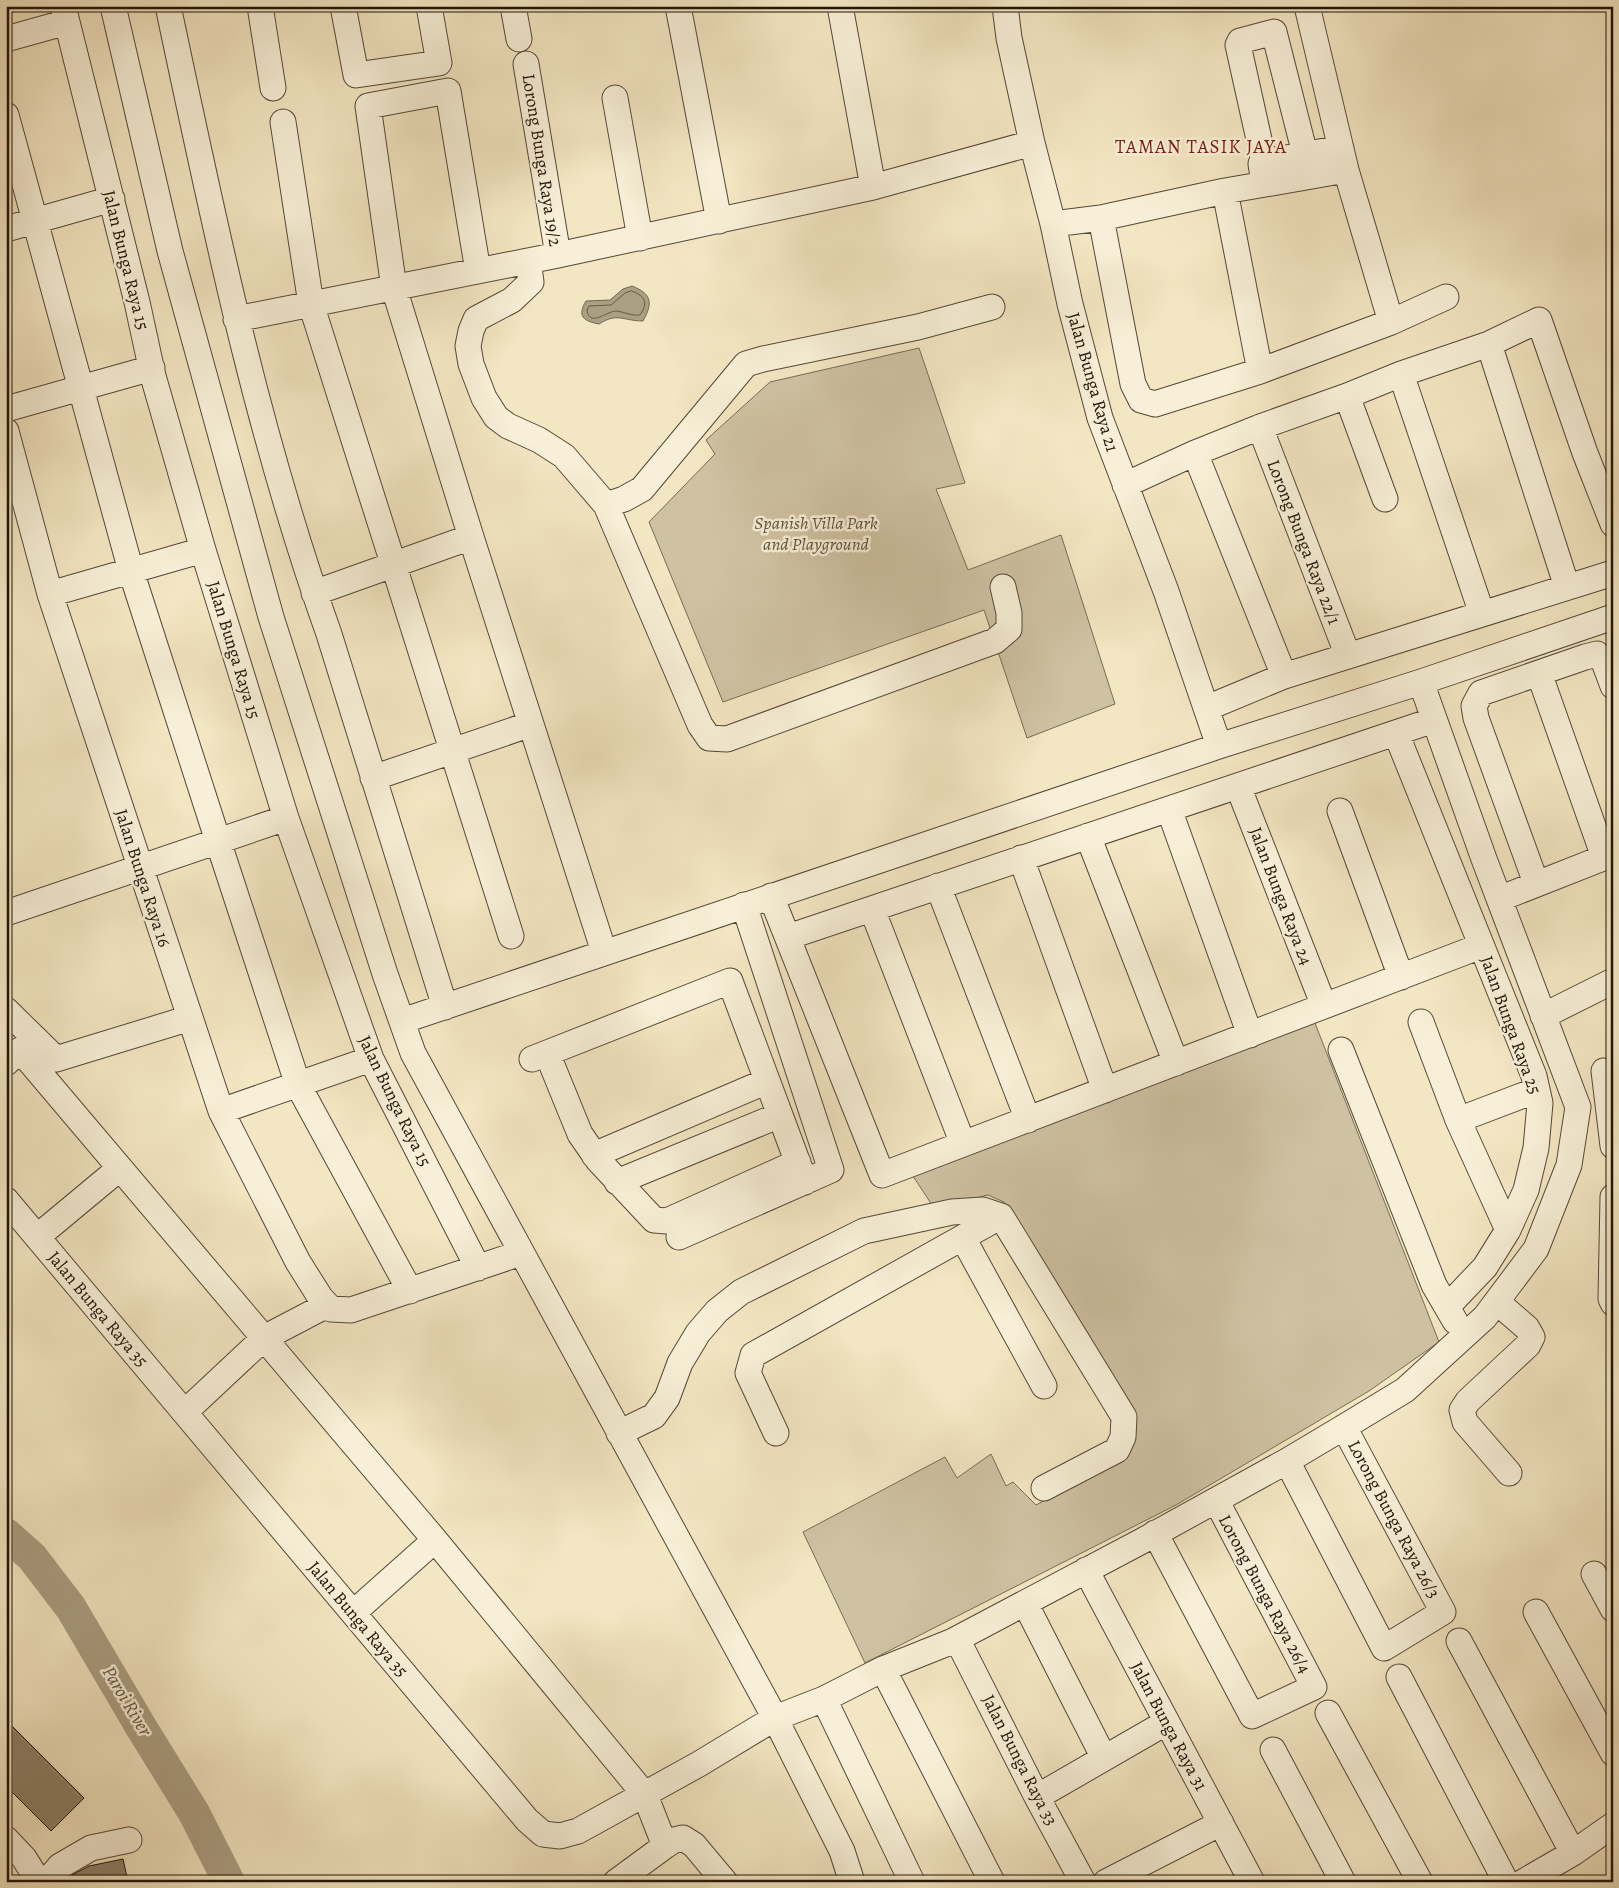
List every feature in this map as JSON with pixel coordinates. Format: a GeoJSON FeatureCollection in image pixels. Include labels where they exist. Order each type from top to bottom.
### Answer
{"type":"FeatureCollection","features":[{"type":"Feature","properties":{"kind":"street"},"geometry":{"type":"LineString","coordinates":[[113,6],[170,251],[269,607],[413,1053],[775,1718],[842,1851],[852,1882]]}},
{"type":"Feature","properties":{"kind":"street"},"geometry":{"type":"LineString","coordinates":[[168,6],[220,252],[254,391],[314,593],[329,634],[445,1007]]}},
{"type":"Feature","properties":{"kind":"street"},"geometry":{"type":"LineString","coordinates":[[260,6],[274,88]]}},
{"type":"Feature","properties":{"kind":"street"},"geometry":{"type":"LineString","coordinates":[[344,6],[356,75],[439,63],[430,6]]}},
{"type":"Feature","properties":{"kind":"street"},"geometry":{"type":"LineString","coordinates":[[513,6],[518,39]]}},
{"type":"Feature","properties":{"kind":"street"},"geometry":{"type":"LineString","coordinates":[[678,6],[719,221]]}},
{"type":"Feature","properties":{"kind":"street"},"geometry":{"type":"LineString","coordinates":[[840,6],[873,187]]}},
{"type":"Feature","properties":{"kind":"street","name":"Jalan Bunga Raya 21"},"geometry":{"type":"LineString","coordinates":[[1004,6],[1009,38],[1032,143],[1053,224],[1070,304],[1100,418],[1166,591],[1219,746]]}},
{"type":"Feature","properties":{"kind":"street"},"geometry":{"type":"LineString","coordinates":[[1307,6],[1343,159],[1391,322]]}},
{"type":"Feature","properties":{"kind":"street"},"geometry":{"type":"LineString","coordinates":[[6,40],[65,14]]}},
{"type":"Feature","properties":{"kind":"street","name":"Jalan Bunga Raya 15"},"geometry":{"type":"LineString","coordinates":[[65,14],[152,368],[203,550],[286,818],[371,1060],[478,1268]]}},
{"type":"Feature","properties":{"kind":"street"},"geometry":{"type":"LineString","coordinates":[[1264,173],[1238,45],[1240,41],[1274,32],[1305,154]]}},
{"type":"Feature","properties":{"kind":"street","name":"Lorong Bunga Raya 19/2"},"geometry":{"type":"LineString","coordinates":[[526,64],[558,255]]}},
{"type":"Feature","properties":{"kind":"street"},"geometry":{"type":"LineString","coordinates":[[478,271],[448,91],[368,106],[394,288],[471,537],[604,952]]}},
{"type":"Feature","properties":{"kind":"street"},"geometry":{"type":"LineString","coordinates":[[615,98],[640,238]]}},
{"type":"Feature","properties":{"kind":"street"},"geometry":{"type":"LineString","coordinates":[[6,115],[131,570],[298,1084],[410,1291]]}},
{"type":"Feature","properties":{"kind":"street"},"geometry":{"type":"LineString","coordinates":[[283,122],[311,304],[511,936]]}},
{"type":"Feature","properties":{"kind":"street"},"geometry":{"type":"LineString","coordinates":[[236,319],[558,255],[873,187],[1032,143]]}},
{"type":"Feature","properties":{"kind":"street"},"geometry":{"type":"LineString","coordinates":[[1053,224],[1101,218],[1225,191],[1305,154],[1343,159]]}},
{"type":"Feature","properties":{"kind":"street"},"geometry":{"type":"LineString","coordinates":[[1264,173],[1343,159]]}},
{"type":"Feature","properties":{"kind":"street"},"geometry":{"type":"LineString","coordinates":[[1225,191],[1260,372]]}},
{"type":"Feature","properties":{"kind":"street"},"geometry":{"type":"LineString","coordinates":[[6,229],[112,199]]}},
{"type":"Feature","properties":{"kind":"street"},"geometry":{"type":"LineString","coordinates":[[1101,218],[1133,384],[1141,400],[1155,404],[1260,372],[1391,322],[1446,297]]}},
{"type":"Feature","properties":{"kind":"street"},"geometry":{"type":"LineString","coordinates":[[528,261],[531,282],[512,300],[476,319],[468,346],[470,364],[484,398],[496,417],[508,426],[540,440],[564,456],[606,505],[700,725],[709,738],[727,739],[996,641],[1009,629],[1003,587]]}},
{"type":"Feature","properties":{"kind":"street"},"geometry":{"type":"LineString","coordinates":[[606,505],[624,499],[642,489],[746,364],[918,327],[992,308]]}},
{"type":"Feature","properties":{"kind":"street"},"geometry":{"type":"LineString","coordinates":[[1124,485],[1195,453],[1260,427],[1347,396],[1401,374],[1489,344],[1539,320],[1585,454],[1613,524]]}},
{"type":"Feature","properties":{"kind":"street"},"geometry":{"type":"LineString","coordinates":[[1489,344],[1567,587]]}},
{"type":"Feature","properties":{"kind":"street"},"geometry":{"type":"LineString","coordinates":[[6,409],[152,368]]}},
{"type":"Feature","properties":{"kind":"street"},"geometry":{"type":"LineString","coordinates":[[1401,374],[1482,614]]}},
{"type":"Feature","properties":{"kind":"street"},"geometry":{"type":"LineString","coordinates":[[1347,396],[1385,500]]}},
{"type":"Feature","properties":{"kind":"street","name":"Lorong Bunga Raya 22/1"},"geometry":{"type":"LineString","coordinates":[[1260,427],[1348,656]]}},
{"type":"Feature","properties":{"kind":"street","name":"Jalan Bunga Raya 16"},"geometry":{"type":"LineString","coordinates":[[6,431],[50,594],[221,1111],[298,1262],[327,1305]]}},
{"type":"Feature","properties":{"kind":"street"},"geometry":{"type":"LineString","coordinates":[[1195,453],[1284,676]]}},
{"type":"Feature","properties":{"kind":"street"},"geometry":{"type":"LineString","coordinates":[[314,593],[471,537]]}},
{"type":"Feature","properties":{"kind":"street"},"geometry":{"type":"LineString","coordinates":[[50,594],[203,550]]}},
{"type":"Feature","properties":{"kind":"street"},"geometry":{"type":"LineString","coordinates":[[1207,708],[1284,676],[1613,573]]}},
{"type":"Feature","properties":{"kind":"street"},"geometry":{"type":"LineString","coordinates":[[402,1021],[1219,746],[1421,682],[1613,617]]}},
{"type":"Feature","properties":{"kind":"street"},"geometry":{"type":"LineString","coordinates":[[1536,883],[1474,706],[1481,693],[1597,654],[1604,662],[1613,686]]}},
{"type":"Feature","properties":{"kind":"street"},"geometry":{"type":"LineString","coordinates":[[1499,899],[1608,856],[1538,673]]}},
{"type":"Feature","properties":{"kind":"street","name":"Jalan Bunga Raya 35"},"geometry":{"type":"LineString","coordinates":[[6,1200],[527,1820],[542,1834],[560,1836],[578,1830],[645,1795],[775,1718],[824,1699],[883,1669],[957,1638],[1216,1500],[1344,1427],[1405,1390],[1485,1318],[1536,1249],[1569,1165],[1578,1107],[1499,899],[1421,682]]}},
{"type":"Feature","properties":{"kind":"street"},"geometry":{"type":"LineString","coordinates":[[788,937],[1434,720]]}},
{"type":"Feature","properties":{"kind":"street"},"geometry":{"type":"LineString","coordinates":[[373,778],[531,724]]}},
{"type":"Feature","properties":{"kind":"street","name":"Jalan Bunga Raya 25"},"geometry":{"type":"LineString","coordinates":[[1396,733],[1534,1076],[1540,1103],[1536,1148],[1526,1190],[1508,1230],[1484,1267],[1447,1307]]}},
{"type":"Feature","properties":{"kind":"street","name":"Jalan Bunga Raya 24"},"geometry":{"type":"LineString","coordinates":[[1238,786],[1324,1006]]}},
{"type":"Feature","properties":{"kind":"street"},"geometry":{"type":"LineString","coordinates":[[1169,809],[1250,1034]]}},
{"type":"Feature","properties":{"kind":"street"},"geometry":{"type":"LineString","coordinates":[[1340,811],[1401,976]]}},
{"type":"Feature","properties":{"kind":"street"},"geometry":{"type":"LineString","coordinates":[[6,913],[286,818]]}},
{"type":"Feature","properties":{"kind":"street"},"geometry":{"type":"LineString","coordinates":[[1088,836],[1176,1063]]}},
{"type":"Feature","properties":{"kind":"street"},"geometry":{"type":"LineString","coordinates":[[1021,858],[1105,1090]]}},
{"type":"Feature","properties":{"kind":"street"},"geometry":{"type":"LineString","coordinates":[[938,886],[1028,1120]]}},
{"type":"Feature","properties":{"kind":"street"},"geometry":{"type":"LineString","coordinates":[[771,896],[882,1175],[1481,946]]}},
{"type":"Feature","properties":{"kind":"street"},"geometry":{"type":"LineString","coordinates":[[744,905],[831,1170],[801,1172],[667,1220],[654,1220],[594,1155],[580,1134],[540,1056],[730,981],[801,1172]]}},
{"type":"Feature","properties":{"kind":"street"},"geometry":{"type":"LineString","coordinates":[[872,909],[963,1144]]}},
{"type":"Feature","properties":{"kind":"street"},"geometry":{"type":"LineString","coordinates":[[1543,1016],[1613,981]]}},
{"type":"Feature","properties":{"kind":"street"},"geometry":{"type":"LineString","coordinates":[[6,1010],[56,1059],[190,1018]]}},
{"type":"Feature","properties":{"kind":"street"},"geometry":{"type":"LineString","coordinates":[[1420,1022],[1458,1120],[1508,1230]]}},
{"type":"Feature","properties":{"kind":"street"},"geometry":{"type":"LineString","coordinates":[[6,1063],[20,1050],[436,1540],[645,1795],[665,1846]]}},
{"type":"Feature","properties":{"kind":"street"},"geometry":{"type":"LineString","coordinates":[[1341,1050],[1434,1285],[1465,1336]]}},
{"type":"Feature","properties":{"kind":"street"},"geometry":{"type":"LineString","coordinates":[[221,1111],[371,1060]]}},
{"type":"Feature","properties":{"kind":"street"},"geometry":{"type":"LineString","coordinates":[[1570,1088],[1608,1069],[1613,1146]]}},
{"type":"Feature","properties":{"kind":"street"},"geometry":{"type":"LineString","coordinates":[[594,1155],[767,1081]]}},
{"type":"Feature","properties":{"kind":"street"},"geometry":{"type":"LineString","coordinates":[[1458,1120],[1536,1090]]}},
{"type":"Feature","properties":{"kind":"street"},"geometry":{"type":"LineString","coordinates":[[617,1182],[780,1115]]}},
{"type":"Feature","properties":{"kind":"street"},"geometry":{"type":"LineString","coordinates":[[37,1237],[120,1168]]}},
{"type":"Feature","properties":{"kind":"street"},"geometry":{"type":"LineString","coordinates":[[679,1237],[801,1172]]}},
{"type":"Feature","properties":{"kind":"street"},"geometry":{"type":"LineString","coordinates":[[1613,1197],[1611,1299],[1613,1303]]}},
{"type":"Feature","properties":{"kind":"street"},"geometry":{"type":"LineString","coordinates":[[619,1433],[654,1416],[667,1398],[680,1363],[698,1333],[717,1311],[741,1292],[864,1231],[952,1212],[983,1210],[1001,1216],[1124,1417],[1123,1437],[1116,1450],[1044,1488]]}},
{"type":"Feature","properties":{"kind":"street"},"geometry":{"type":"LineString","coordinates":[[776,1433],[748,1373],[753,1355],[1001,1216]]}},
{"type":"Feature","properties":{"kind":"street"},"geometry":{"type":"LineString","coordinates":[[963,1238],[1044,1386]]}},
{"type":"Feature","properties":{"kind":"street"},"geometry":{"type":"LineString","coordinates":[[185,1412],[264,1338],[327,1305],[331,1309],[351,1310],[521,1254]]}},
{"type":"Feature","properties":{"kind":"street"},"geometry":{"type":"LineString","coordinates":[[1497,1302],[1527,1328],[1532,1337],[1528,1345],[1468,1401],[1462,1410],[1465,1422],[1509,1474]]}},
{"type":"Feature","properties":{"kind":"street","name":"Lorong Bunga Raya 26/3"},"geometry":{"type":"LineString","coordinates":[[1287,1461],[1384,1648],[1443,1612],[1344,1427]]}},
{"type":"Feature","properties":{"kind":"street","name":"Lorong Bunga Raya 26/4"},"geometry":{"type":"LineString","coordinates":[[1155,1533],[1252,1716],[1314,1687],[1216,1500]]}},
{"type":"Feature","properties":{"kind":"street"},"geometry":{"type":"LineString","coordinates":[[353,1613],[436,1540]]}},
{"type":"Feature","properties":{"kind":"street","name":"Jalan Bunga Raya 31"},"geometry":{"type":"LineString","coordinates":[[1086,1570],[1252,1882]]}},
{"type":"Feature","properties":{"kind":"street"},"geometry":{"type":"LineString","coordinates":[[1594,1574],[1613,1609]]}},
{"type":"Feature","properties":{"kind":"street"},"geometry":{"type":"LineString","coordinates":[[1025,1603],[1104,1758]]}},
{"type":"Feature","properties":{"kind":"street"},"geometry":{"type":"LineString","coordinates":[[1536,1612],[1613,1753]]}},
{"type":"Feature","properties":{"kind":"street","name":"Jalan Bunga Raya 33"},"geometry":{"type":"LineString","coordinates":[[957,1638],[1083,1882]]}},
{"type":"Feature","properties":{"kind":"street"},"geometry":{"type":"LineString","coordinates":[[1459,1641],[1572,1853]]}},
{"type":"Feature","properties":{"kind":"street"},"geometry":{"type":"LineString","coordinates":[[883,1669],[992,1882]]}},
{"type":"Feature","properties":{"kind":"street"},"geometry":{"type":"LineString","coordinates":[[1399,1677],[1506,1882]]}},
{"type":"Feature","properties":{"kind":"street"},"geometry":{"type":"LineString","coordinates":[[824,1699],[912,1882]]}},
{"type":"Feature","properties":{"kind":"street"},"geometry":{"type":"LineString","coordinates":[[1328,1713],[1420,1882]]}},
{"type":"Feature","properties":{"kind":"street"},"geometry":{"type":"LineString","coordinates":[[1038,1797],[1167,1722]]}},
{"type":"Feature","properties":{"kind":"street"},"geometry":{"type":"LineString","coordinates":[[1273,1750],[1343,1882]]}},
{"type":"Feature","properties":{"kind":"street"},"geometry":{"type":"LineString","coordinates":[[1106,1882],[1221,1823]]}},
{"type":"Feature","properties":{"kind":"street"},"geometry":{"type":"LineString","coordinates":[[1523,1882],[1572,1853],[1613,1825]]}},
{"type":"Feature","properties":{"kind":"street"},"geometry":{"type":"LineString","coordinates":[[6,1838],[24,1858],[39,1882]]}},
{"type":"Feature","properties":{"kind":"street"},"geometry":{"type":"LineString","coordinates":[[616,1882],[674,1840],[683,1838],[694,1845],[725,1882]]}},
{"type":"Feature","properties":{"kind":"street"},"geometry":{"type":"LineString","coordinates":[[46,1882],[60,1866],[91,1848],[129,1840]]}},
{"type":"Feature","properties":{"kind":"green space","name":"Spanish Villa Park and Playground"},"geometry":{"type":"Polygon","coordinates":[[[919,348],[965,483],[936,489],[968,570],[1061,535],[1115,704],[1027,738],[984,610],[723,702],[649,522],[715,454],[706,440],[770,382],[919,348]]]}},
{"type":"Feature","properties":{"kind":"green space"},"geometry":{"type":"Polygon","coordinates":[[[1313,1018],[1439,1342],[1369,1391],[1176,1505],[865,1663],[803,1532],[945,1457],[957,1478],[991,1454],[1006,1486],[1013,1482],[1036,1505],[1127,1456],[1133,1415],[1004,1202],[988,1195],[934,1208],[911,1173],[1313,1018]]]}},
{"type":"Feature","properties":{"kind":"water"},"geometry":{"type":"Polygon","coordinates":[[[632,286],[644,292],[649,300],[648,309],[643,321],[611,318],[599,324],[583,317],[582,310],[586,301],[610,300],[623,289],[632,286]]]}},
{"type":"Feature","properties":{"kind":"building"},"geometry":{"type":"Polygon","coordinates":[[[6,1720],[84,1798],[51,1831],[6,1786],[6,1720]]]}},
{"type":"Feature","properties":{"kind":"building"},"geometry":{"type":"Polygon","coordinates":[[[123,1859],[128,1882],[74,1882],[72,1875],[89,1866],[123,1859]]]}},
{"type":"Feature","properties":{"kind":"waterway","name":"Paroi River"},"geometry":{"type":"LineString","coordinates":[[6,1534],[32,1557],[71,1608],[194,1813],[229,1882]]}},
{"type":"Feature","properties":{"kind":"district","name":"TAMAN TASIK JAYA"},"geometry":{"type":"Point","coordinates":[1201,147]}}]}
